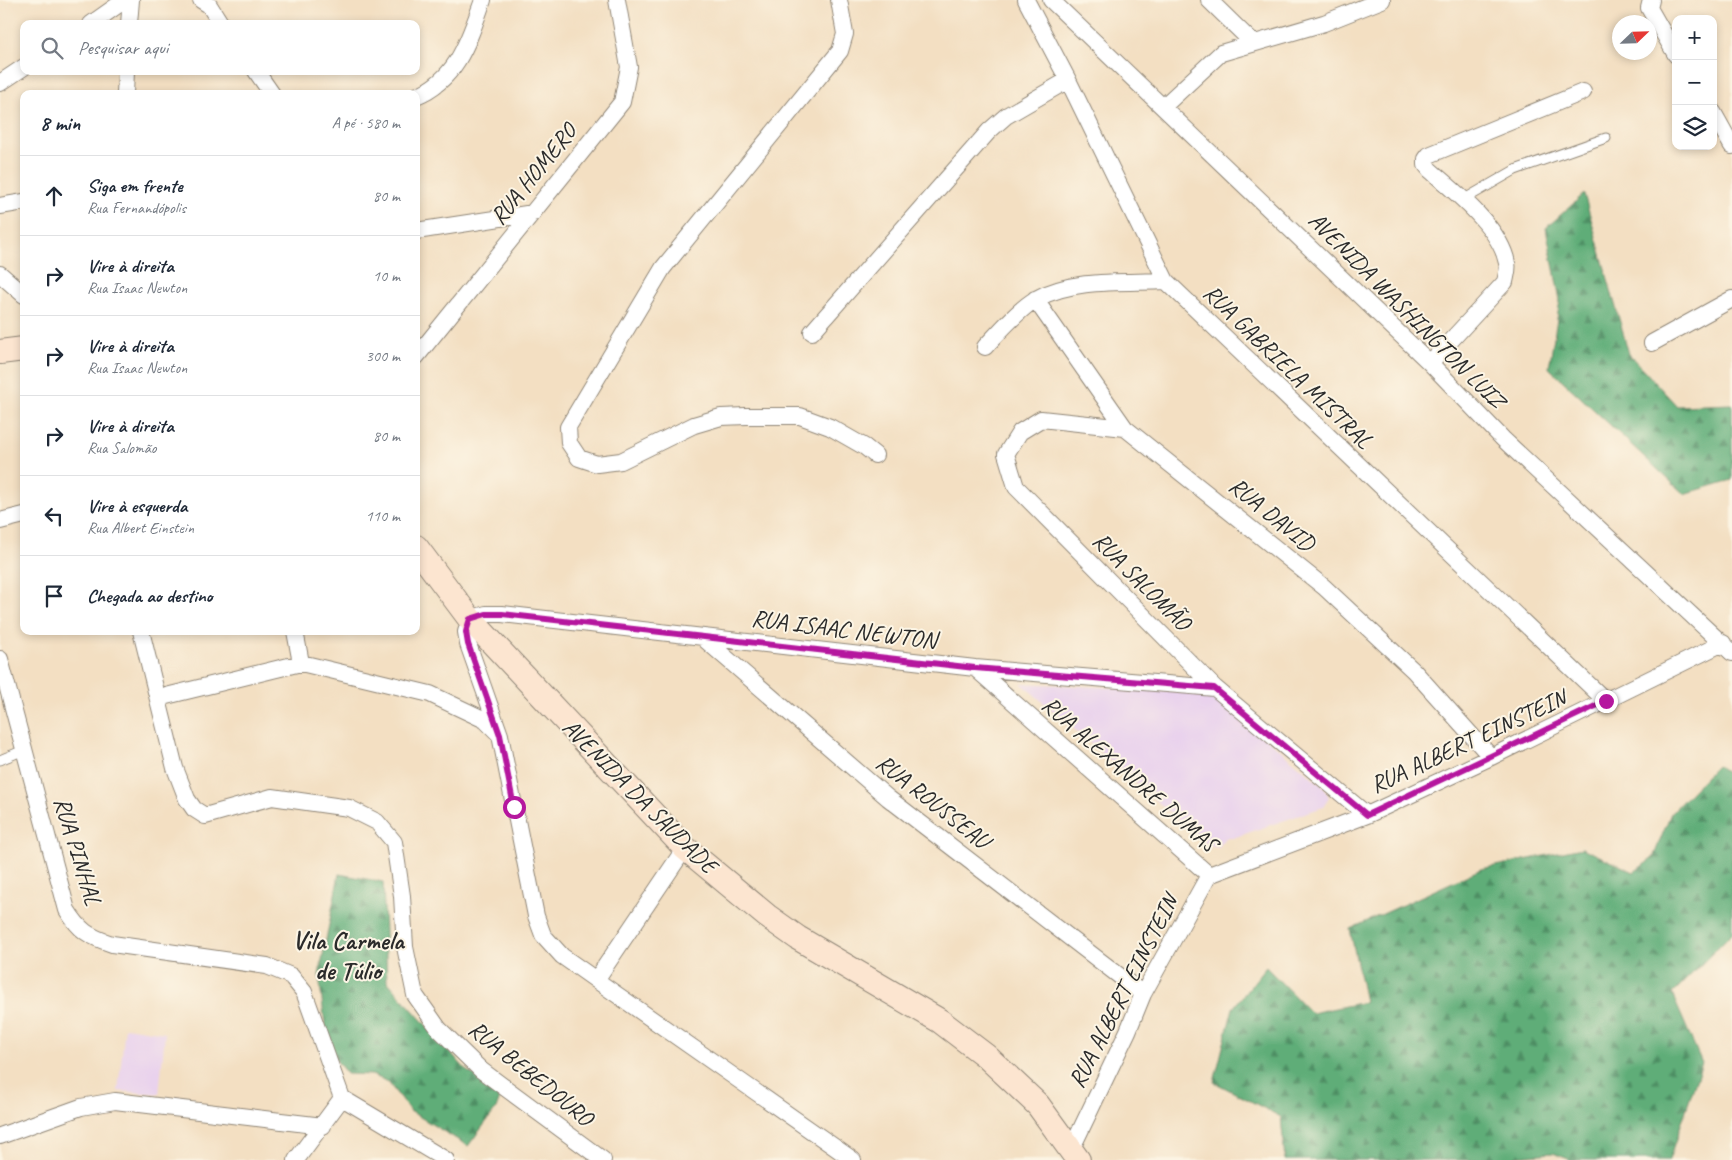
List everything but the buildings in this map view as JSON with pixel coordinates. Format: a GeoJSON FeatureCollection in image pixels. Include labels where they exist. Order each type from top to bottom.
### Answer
{"type":"FeatureCollection","features":[{"type":"Feature","properties":{"kind":"main road","name":"AVENIDA DA SAUDADE"},"geometry":{"type":"LineString","coordinates":[[420,552],[470,619],[685,848],[767,916],[798,938],[940,1021],[986,1056],[1038,1105],[1072,1158]]}},
{"type":"Feature","properties":{"kind":"street"},"geometry":{"type":"LineString","coordinates":[[97,20],[125,0]]}},
{"type":"Feature","properties":{"kind":"street"},"geometry":{"type":"LineString","coordinates":[[129,20],[131,0]]}},
{"type":"Feature","properties":{"kind":"street"},"geometry":{"type":"LineString","coordinates":[[420,94],[429,91],[449,74],[462,55],[483,0]]}},
{"type":"Feature","properties":{"kind":"street","name":"RUA HOMERO"},"geometry":{"type":"LineString","coordinates":[[420,352],[622,102],[629,67],[617,0]]}},
{"type":"Feature","properties":{"kind":"street"},"geometry":{"type":"LineString","coordinates":[[839,0],[845,34],[840,51],[663,268],[568,427],[569,442],[579,458],[598,464],[621,461],[694,425],[721,417],[800,416],[830,427],[866,447],[875,455]]}},
{"type":"Feature","properties":{"kind":"street","name":"RUA GABRIELA MISTRAL"},"geometry":{"type":"LineString","coordinates":[[1026,0],[1068,80],[1166,281],[1606,701]]}},
{"type":"Feature","properties":{"kind":"street","name":"AVENIDA WASHINGTON LUIZ"},"geometry":{"type":"LineString","coordinates":[[1051,0],[1164,106],[1430,363],[1503,439],[1728,648]]}},
{"type":"Feature","properties":{"kind":"street"},"geometry":{"type":"LineString","coordinates":[[1209,0],[1252,42]]}},
{"type":"Feature","properties":{"kind":"street"},"geometry":{"type":"LineString","coordinates":[[1164,106],[1220,53],[1252,42],[1324,23],[1382,0]]}},
{"type":"Feature","properties":{"kind":"street"},"geometry":{"type":"LineString","coordinates":[[1651,0],[1649,8],[1672,48]]}},
{"type":"Feature","properties":{"kind":"street"},"geometry":{"type":"LineString","coordinates":[[209,2],[219,20]]}},
{"type":"Feature","properties":{"kind":"street"},"geometry":{"type":"LineString","coordinates":[[0,83],[20,70]]}},
{"type":"Feature","properties":{"kind":"street"},"geometry":{"type":"LineString","coordinates":[[125,90],[126,75]]}},
{"type":"Feature","properties":{"kind":"street"},"geometry":{"type":"LineString","coordinates":[[259,75],[269,90]]}},
{"type":"Feature","properties":{"kind":"street"},"geometry":{"type":"LineString","coordinates":[[812,332],[989,131],[1006,116],[1068,80]]}},
{"type":"Feature","properties":{"kind":"street"},"geometry":{"type":"LineString","coordinates":[[1430,363],[1505,282],[1508,264],[1501,245],[1463,200],[1426,165],[1426,159],[1429,155],[1584,92]]}},
{"type":"Feature","properties":{"kind":"street"},"geometry":{"type":"LineString","coordinates":[[1717,119],[1732,146]]}},
{"type":"Feature","properties":{"kind":"street"},"geometry":{"type":"LineString","coordinates":[[0,206],[20,203]]}},
{"type":"Feature","properties":{"kind":"street"},"geometry":{"type":"LineString","coordinates":[[420,230],[533,213]]}},
{"type":"Feature","properties":{"kind":"street"},"geometry":{"type":"LineString","coordinates":[[0,274],[20,292]]}},
{"type":"Feature","properties":{"kind":"street"},"geometry":{"type":"LineString","coordinates":[[985,347],[1035,300],[1063,288],[1091,284],[1166,281]]}},
{"type":"Feature","properties":{"kind":"street"},"geometry":{"type":"LineString","coordinates":[[1652,343],[1732,299]]}},
{"type":"Feature","properties":{"kind":"street","name":"RUA DAVID"},"geometry":{"type":"LineString","coordinates":[[1035,300],[1125,428],[1324,587],[1414,671],[1491,757]]}},
{"type":"Feature","properties":{"kind":"street","name":"RUA SALOMÃO"},"geometry":{"type":"LineString","coordinates":[[1125,428],[1041,419],[1020,432],[1006,454],[1016,486],[1214,688],[1367,815]]}},
{"type":"Feature","properties":{"kind":"street"},"geometry":{"type":"LineString","coordinates":[[0,521],[20,516]]}},
{"type":"Feature","properties":{"kind":"street","name":"RUA ISAAC NEWTON"},"geometry":{"type":"LineString","coordinates":[[470,619],[486,614],[502,614],[975,668],[1214,688]]}},
{"type":"Feature","properties":{"kind":"street"},"geometry":{"type":"LineString","coordinates":[[470,619],[466,632],[468,644],[500,735],[536,916],[543,935],[562,956],[853,1160]]}},
{"type":"Feature","properties":{"kind":"street"},"geometry":{"type":"LineString","coordinates":[[142,635],[158,698],[301,663],[430,694],[485,720],[500,735]]}},
{"type":"Feature","properties":{"kind":"street"},"geometry":{"type":"LineString","coordinates":[[296,635],[301,663]]}},
{"type":"Feature","properties":{"kind":"street","name":"RUA ROUSSEAU"},"geometry":{"type":"LineString","coordinates":[[702,637],[888,798],[1143,994]]}},
{"type":"Feature","properties":{"kind":"street","name":"RUA ALBERT EINSTEIN"},"geometry":{"type":"LineString","coordinates":[[1072,1158],[1143,994],[1209,875],[1367,815],[1606,701],[1728,648]]}},
{"type":"Feature","properties":{"kind":"street","name":"RUA PINHAL"},"geometry":{"type":"LineString","coordinates":[[0,658],[67,910],[76,924],[89,936],[112,944],[267,966],[291,976],[304,992],[342,1098]]}},
{"type":"Feature","properties":{"kind":"street","name":"RUA ALEXANDRE DUMAS"},"geometry":{"type":"LineString","coordinates":[[975,668],[1209,875]]}},
{"type":"Feature","properties":{"kind":"street","name":"RUA BEBEDOURO"},"geometry":{"type":"LineString","coordinates":[[158,698],[176,768],[187,799],[194,809],[206,816],[272,797],[349,808],[377,822],[394,842],[402,896],[405,947],[415,995],[439,1029],[481,1070],[602,1160]]}},
{"type":"Feature","properties":{"kind":"street"},"geometry":{"type":"LineString","coordinates":[[596,980],[685,848]]}},
{"type":"Feature","properties":{"kind":"street"},"geometry":{"type":"LineString","coordinates":[[296,1160],[342,1098],[446,1160]]}},
{"type":"Feature","properties":{"kind":"street"},"geometry":{"type":"LineString","coordinates":[[0,1136],[81,1107],[115,1101],[323,1126]]}},
{"type":"Feature","properties":{"kind":"lane"},"geometry":{"type":"LineString","coordinates":[[1463,200],[1515,170],[1606,138]]}},
{"type":"Feature","properties":{"kind":"lane"},"geometry":{"type":"LineString","coordinates":[[0,760],[24,750]]}},
{"type":"Feature","properties":{"kind":"shaded area"},"geometry":{"type":"Polygon","coordinates":[[[1021,683],[1213,693],[1325,788],[1329,798],[1323,807],[1233,838],[1225,838],[1219,847],[1206,844],[1021,683]]]}},
{"type":"Feature","properties":{"kind":"shaded area"},"geometry":{"type":"Polygon","coordinates":[[[125,1027],[165,1033],[159,1094],[118,1091],[125,1027]]]}},
{"type":"Feature","properties":{"kind":"green space"},"geometry":{"type":"Polygon","coordinates":[[[1584,194],[1629,354],[1677,406],[1732,404],[1732,480],[1684,494],[1549,368],[1560,300],[1546,228],[1584,194]]]}},
{"type":"Feature","properties":{"kind":"green space"},"geometry":{"type":"Polygon","coordinates":[[[1717,765],[1732,777],[1732,933],[1672,994],[1702,1063],[1669,1160],[1571,1160],[1553,1153],[1516,1156],[1513,1160],[1285,1160],[1281,1117],[1214,1082],[1233,1008],[1266,967],[1311,1013],[1365,1002],[1350,929],[1481,869],[1582,848],[1634,872],[1653,858],[1671,813],[1717,765]]]}},
{"type":"Feature","properties":{"kind":"green space"},"geometry":{"type":"Polygon","coordinates":[[[339,874],[383,882],[387,981],[467,1071],[502,1092],[496,1109],[468,1146],[410,1111],[388,1082],[372,1075],[347,1074],[328,1050],[319,975],[339,874]]]}},
{"type":"Feature","properties":{"kind":"district","name":"Vila Carmela de Túlio"},"geometry":{"type":"Point","coordinates":[348,955]}},
{"type":"Feature","properties":{"kind":"route"},"geometry":{"type":"LineString","coordinates":[[514,807],[500,735],[468,644],[466,632],[470,619],[486,614],[502,614],[975,668],[1214,688],[1367,815],[1606,701]]}}]}
